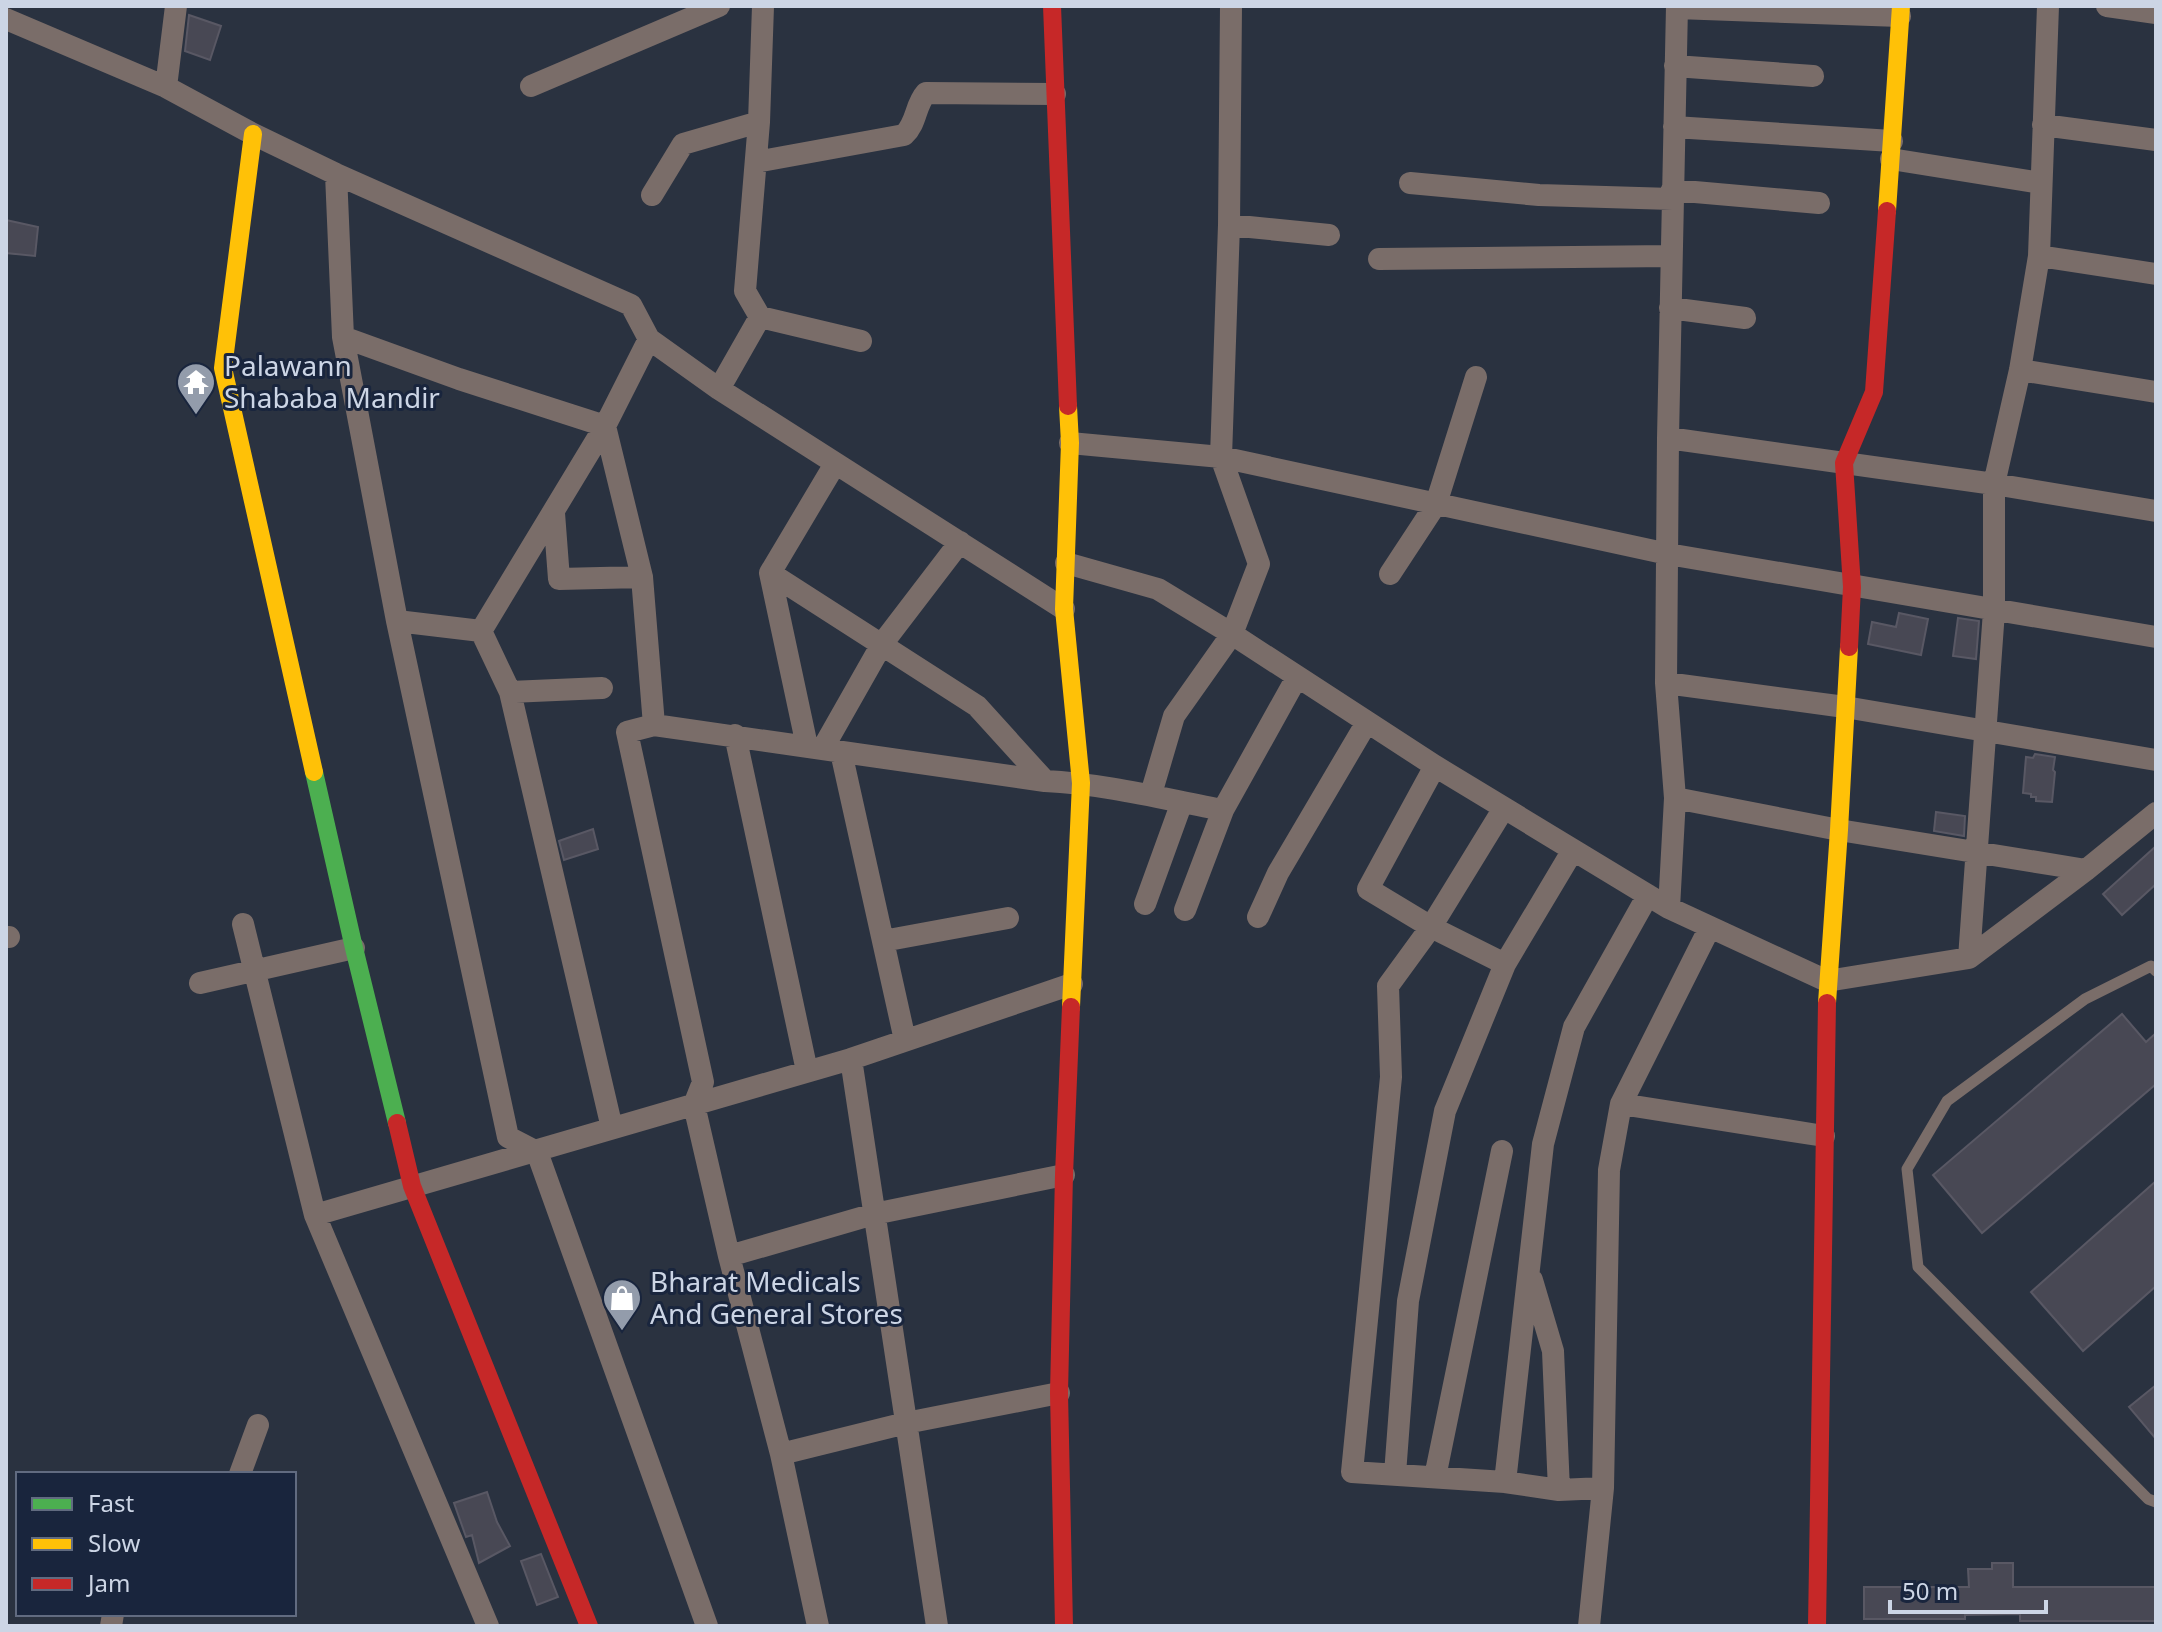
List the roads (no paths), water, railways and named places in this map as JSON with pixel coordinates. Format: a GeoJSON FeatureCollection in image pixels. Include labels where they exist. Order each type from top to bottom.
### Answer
{"type":"FeatureCollection","features":[{"type":"Feature","properties":{"kind":"street"},"geometry":{"type":"LineString","coordinates":[[166,87],[176,6]]}},
{"type":"Feature","properties":{"kind":"street"},"geometry":{"type":"LineString","coordinates":[[531,86],[719,6]]}},
{"type":"Feature","properties":{"kind":"street"},"geometry":{"type":"LineString","coordinates":[[763,6],[759,122],[745,291],[760,317],[861,341]]}},
{"type":"Feature","properties":{"kind":"street"},"geometry":{"type":"LineString","coordinates":[[1052,6],[1070,443],[1064,609],[1081,783],[1064,1175],[1059,1393],[1064,1626]]}},
{"type":"Feature","properties":{"kind":"street"},"geometry":{"type":"LineString","coordinates":[[1151,794],[1174,716],[1232,634],[1259,564],[1221,457],[1229,225],[1231,6]]}},
{"type":"Feature","properties":{"kind":"street"},"geometry":{"type":"LineString","coordinates":[[1969,958],[1994,611],[1994,484],[2020,370],[2039,256],[2048,6]]}},
{"type":"Feature","properties":{"kind":"street"},"geometry":{"type":"LineString","coordinates":[[2107,6],[2156,13]]}},
{"type":"Feature","properties":{"kind":"street"},"geometry":{"type":"LineString","coordinates":[[1669,908],[1675,798],[1666,683],[1668,438],[1677,7],[1900,11],[1874,392],[1844,463],[1852,587],[1839,830],[1827,981],[1817,1626]]}},
{"type":"Feature","properties":{"kind":"street"},"geometry":{"type":"LineString","coordinates":[[6,19],[166,87],[336,174],[631,305],[649,339],[719,389],[1064,609]]}},
{"type":"Feature","properties":{"kind":"street"},"geometry":{"type":"LineString","coordinates":[[1675,66],[1813,76]]}},
{"type":"Feature","properties":{"kind":"street"},"geometry":{"type":"LineString","coordinates":[[756,162],[904,135],[911,128],[920,99],[926,93],[1055,94]]}},
{"type":"Feature","properties":{"kind":"street"},"geometry":{"type":"LineString","coordinates":[[652,195],[683,144],[759,122]]}},
{"type":"Feature","properties":{"kind":"street"},"geometry":{"type":"LineString","coordinates":[[2043,125],[2156,140]]}},
{"type":"Feature","properties":{"kind":"street"},"geometry":{"type":"LineString","coordinates":[[1674,127],[1892,150],[2041,183]]}},
{"type":"Feature","properties":{"kind":"street"},"geometry":{"type":"LineString","coordinates":[[253,134],[223,368],[354,948],[412,1186],[589,1626]]}},
{"type":"Feature","properties":{"kind":"street"},"geometry":{"type":"LineString","coordinates":[[336,174],[343,337],[397,621],[508,1137],[537,1152],[707,1626]]}},
{"type":"Feature","properties":{"kind":"street"},"geometry":{"type":"LineString","coordinates":[[1410,183],[1539,195],[1672,194],[1819,203]]}},
{"type":"Feature","properties":{"kind":"street"},"geometry":{"type":"LineString","coordinates":[[1229,225],[1329,235]]}},
{"type":"Feature","properties":{"kind":"street"},"geometry":{"type":"LineString","coordinates":[[1379,259],[1671,256]]}},
{"type":"Feature","properties":{"kind":"street"},"geometry":{"type":"LineString","coordinates":[[2039,256],[2156,274]]}},
{"type":"Feature","properties":{"kind":"street"},"geometry":{"type":"LineString","coordinates":[[1670,308],[1745,318]]}},
{"type":"Feature","properties":{"kind":"street"},"geometry":{"type":"LineString","coordinates":[[719,389],[760,317]]}},
{"type":"Feature","properties":{"kind":"street"},"geometry":{"type":"LineString","coordinates":[[343,337],[459,379],[605,426]]}},
{"type":"Feature","properties":{"kind":"street"},"geometry":{"type":"LineString","coordinates":[[481,631],[605,426],[649,339]]}},
{"type":"Feature","properties":{"kind":"street"},"geometry":{"type":"LineString","coordinates":[[2020,370],[2156,392]]}},
{"type":"Feature","properties":{"kind":"street"},"geometry":{"type":"LineString","coordinates":[[1390,574],[1436,504],[1476,377]]}},
{"type":"Feature","properties":{"kind":"street"},"geometry":{"type":"LineString","coordinates":[[605,426],[642,577],[654,725]]}},
{"type":"Feature","properties":{"kind":"street"},"geometry":{"type":"LineString","coordinates":[[1668,438],[1994,484],[2156,511]]}},
{"type":"Feature","properties":{"kind":"street"},"geometry":{"type":"LineString","coordinates":[[1070,443],[1221,457],[1668,554],[2156,637]]}},
{"type":"Feature","properties":{"kind":"street"},"geometry":{"type":"LineString","coordinates":[[835,464],[770,573],[883,941],[905,1040]]}},
{"type":"Feature","properties":{"kind":"street"},"geometry":{"type":"LineString","coordinates":[[554,513],[559,579],[642,577]]}},
{"type":"Feature","properties":{"kind":"street"},"geometry":{"type":"LineString","coordinates":[[824,749],[882,644],[960,542]]}},
{"type":"Feature","properties":{"kind":"street"},"geometry":{"type":"LineString","coordinates":[[1066,563],[1158,589],[1435,766],[1669,908],[1827,981],[1969,958],[2156,813]]}},
{"type":"Feature","properties":{"kind":"street"},"geometry":{"type":"LineString","coordinates":[[770,573],[977,706],[1045,781]]}},
{"type":"Feature","properties":{"kind":"street"},"geometry":{"type":"LineString","coordinates":[[397,621],[481,631]]}},
{"type":"Feature","properties":{"kind":"street"},"geometry":{"type":"LineString","coordinates":[[481,631],[510,692],[612,1128]]}},
{"type":"Feature","properties":{"kind":"street"},"geometry":{"type":"LineString","coordinates":[[1185,910],[1223,810],[1297,677]]}},
{"type":"Feature","properties":{"kind":"street"},"geometry":{"type":"LineString","coordinates":[[1666,683],[1845,707],[2156,760]]}},
{"type":"Feature","properties":{"kind":"street"},"geometry":{"type":"LineString","coordinates":[[510,692],[602,688]]}},
{"type":"Feature","properties":{"kind":"street"},"geometry":{"type":"LineString","coordinates":[[1258,917],[1278,873],[1367,722]]}},
{"type":"Feature","properties":{"kind":"street"},"geometry":{"type":"LineString","coordinates":[[818,1626],[781,1454],[729,1256],[694,1105],[703,1082],[627,732],[654,725],[735,735],[1045,781],[1081,783],[1223,810]]}},
{"type":"Feature","properties":{"kind":"street"},"geometry":{"type":"LineString","coordinates":[[735,735],[807,1071]]}},
{"type":"Feature","properties":{"kind":"street"},"geometry":{"type":"LineString","coordinates":[[1435,766],[1368,889],[1431,927],[1505,964]]}},
{"type":"Feature","properties":{"kind":"street"},"geometry":{"type":"LineString","coordinates":[[1675,798],[1839,830],[2086,870]]}},
{"type":"Feature","properties":{"kind":"street"},"geometry":{"type":"LineString","coordinates":[[1145,904],[1182,802]]}},
{"type":"Feature","properties":{"kind":"street"},"geometry":{"type":"LineString","coordinates":[[1504,808],[1431,927],[1388,986],[1391,1077],[1352,1472],[1505,1482],[1559,1490],[1603,1488]]}},
{"type":"Feature","properties":{"kind":"street"},"geometry":{"type":"LineString","coordinates":[[1395,1474],[1408,1301],[1445,1111],[1505,964],[1573,850]]}},
{"type":"Feature","properties":{"kind":"street"},"geometry":{"type":"LineString","coordinates":[[1505,1482],[1543,1144],[1574,1027],[1648,895]]}},
{"type":"Feature","properties":{"kind":"street"},"geometry":{"type":"LineString","coordinates":[[883,941],[1008,918]]}},
{"type":"Feature","properties":{"kind":"street"},"geometry":{"type":"LineString","coordinates":[[243,924],[315,1215],[488,1626]]}},
{"type":"Feature","properties":{"kind":"street"},"geometry":{"type":"LineString","coordinates":[[1589,1626],[1603,1488],[1609,1170],[1621,1104],[1710,927]]}},
{"type":"Feature","properties":{"kind":"street"},"geometry":{"type":"LineString","coordinates":[[200,983],[354,948]]}},
{"type":"Feature","properties":{"kind":"street"},"geometry":{"type":"LineString","coordinates":[[315,1215],[851,1059],[1072,984]]}},
{"type":"Feature","properties":{"kind":"street"},"geometry":{"type":"LineString","coordinates":[[851,1059],[937,1626]]}},
{"type":"Feature","properties":{"kind":"street"},"geometry":{"type":"LineString","coordinates":[[1621,1104],[1824,1136]]}},
{"type":"Feature","properties":{"kind":"street"},"geometry":{"type":"LineString","coordinates":[[1435,1477],[1502,1151]]}},
{"type":"Feature","properties":{"kind":"street"},"geometry":{"type":"LineString","coordinates":[[729,1256],[874,1214],[1064,1175]]}},
{"type":"Feature","properties":{"kind":"street"},"geometry":{"type":"LineString","coordinates":[[1529,1272],[1553,1351],[1559,1490]]}},
{"type":"Feature","properties":{"kind":"street"},"geometry":{"type":"LineString","coordinates":[[781,1454],[906,1423],[1059,1393]]}},
{"type":"Feature","properties":{"kind":"street"},"geometry":{"type":"LineString","coordinates":[[241,1472],[258,1425]]}},
{"type":"Feature","properties":{"kind":"lane"},"geometry":{"type":"LineString","coordinates":[[2156,971],[2151,966],[2085,999],[1947,1101],[1907,1169],[1918,1267],[2148,1499],[2156,1502]]}},
{"type":"Feature","properties":{"kind":"place","name":"Palawann Shababa Mandir"},"geometry":{"type":"Point","coordinates":[196,416]}},
{"type":"Feature","properties":{"kind":"place","name":"Bharat Medicals And General Stores"},"geometry":{"type":"Point","coordinates":[622,1332]}}]}
